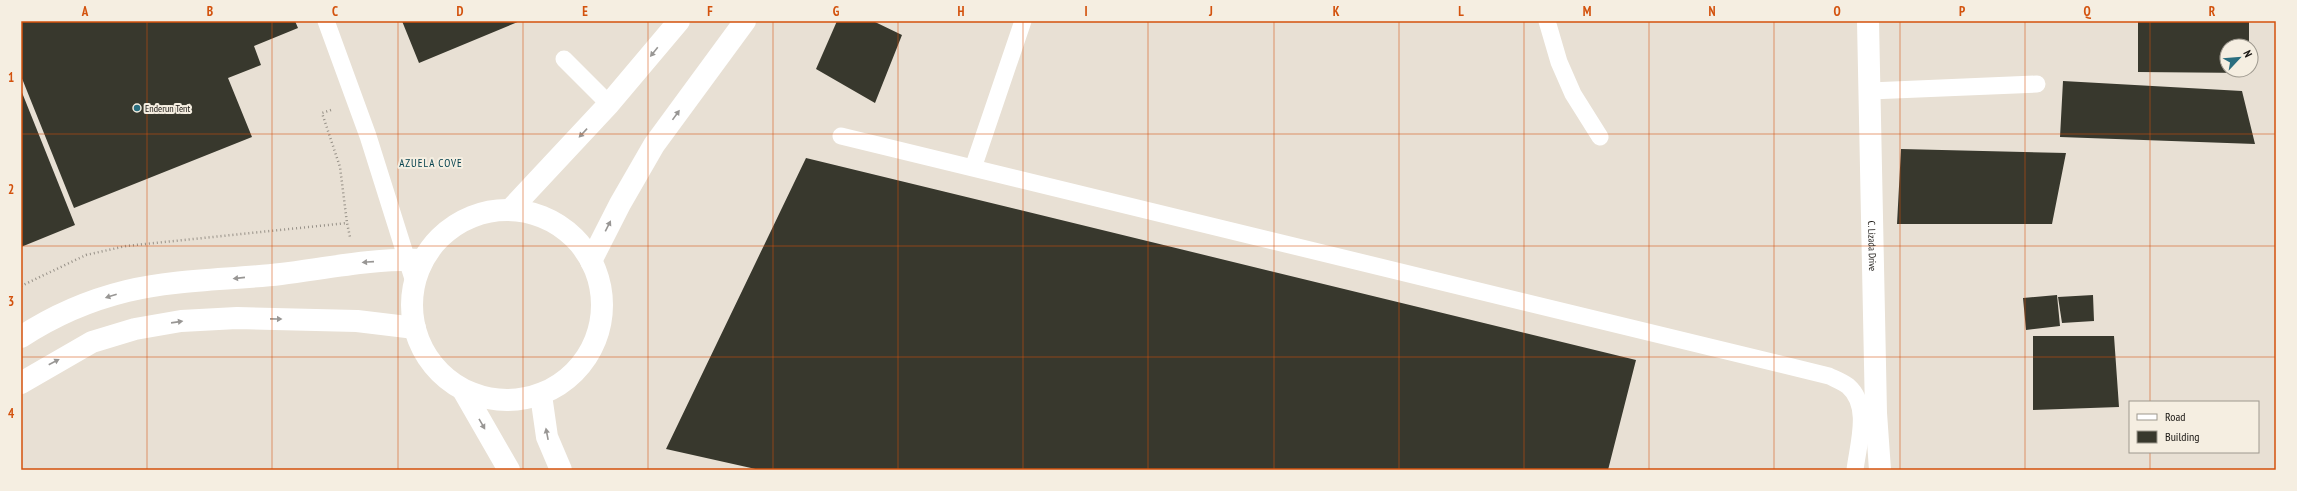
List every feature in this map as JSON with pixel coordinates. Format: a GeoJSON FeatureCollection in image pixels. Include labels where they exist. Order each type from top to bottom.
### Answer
{"type":"FeatureCollection","features":[{"type":"Feature","properties":{"kind":"street"},"geometry":{"type":"LineString","coordinates":[[510,210],[609,104],[679,21]]}},
{"type":"Feature","properties":{"kind":"street"},"geometry":{"type":"LineString","coordinates":[[591,261],[620,204],[654,145],[745,21]]}},
{"type":"Feature","properties":{"kind":"street","name":"C. Lizada Drive"},"geometry":{"type":"LineString","coordinates":[[1868,21],[1876,414],[1880,470]]}},
{"type":"Feature","properties":{"kind":"street"},"geometry":{"type":"LineString","coordinates":[[21,337],[78,306],[126,291],[177,283],[236,279],[355,263],[415,260],[450,228],[469,218],[489,211],[510,210],[535,214],[557,225],[577,241],[591,261],[599,282],[602,305],[599,328],[591,350],[578,369],[561,384],[541,394],[522,400],[502,401],[482,398],[463,390],[446,379],[432,364],[422,347],[415,328],[412,305],[415,260]]}},
{"type":"Feature","properties":{"kind":"street"},"geometry":{"type":"LineString","coordinates":[[21,383],[92,342],[135,329],[181,321],[237,318],[357,321],[415,328]]}},
{"type":"Feature","properties":{"kind":"street"},"geometry":{"type":"LineString","coordinates":[[463,390],[509,470]]}},
{"type":"Feature","properties":{"kind":"street"},"geometry":{"type":"LineString","coordinates":[[541,394],[547,437],[561,470]]}},
{"type":"Feature","properties":{"kind":"lane"},"geometry":{"type":"LineString","coordinates":[[326,21],[415,260]]}},
{"type":"Feature","properties":{"kind":"lane"},"geometry":{"type":"LineString","coordinates":[[973,168],[1024,21]]}},
{"type":"Feature","properties":{"kind":"lane"},"geometry":{"type":"LineString","coordinates":[[1547,21],[1559,62],[1573,94],[1600,137]]}},
{"type":"Feature","properties":{"kind":"lane"},"geometry":{"type":"LineString","coordinates":[[564,59],[609,104]]}},
{"type":"Feature","properties":{"kind":"lane"},"geometry":{"type":"LineString","coordinates":[[1870,91],[2037,84]]}},
{"type":"Feature","properties":{"kind":"lane"},"geometry":{"type":"LineString","coordinates":[[840,136],[1829,376],[1848,386],[1859,402],[1862,416],[1854,470]]}},
{"type":"Feature","properties":{"kind":"path"},"geometry":{"type":"LineString","coordinates":[[355,263],[347,223],[340,167],[322,113],[356,101]]}},
{"type":"Feature","properties":{"kind":"path"},"geometry":{"type":"LineString","coordinates":[[21,286],[86,255],[126,246],[347,223]]}},
{"type":"Feature","properties":{"kind":"building","name":"Enderun Tent"},"geometry":{"type":"Polygon","coordinates":[[[21,21],[295,21],[298,28],[254,46],[261,65],[228,78],[252,137],[74,208],[21,76],[21,21]]]}},
{"type":"Feature","properties":{"kind":"building"},"geometry":{"type":"Polygon","coordinates":[[[402,21],[520,21],[419,63],[402,21]]]}},
{"type":"Feature","properties":{"kind":"building"},"geometry":{"type":"Polygon","coordinates":[[[837,21],[873,21],[902,35],[875,103],[816,69],[837,21]]]}},
{"type":"Feature","properties":{"kind":"building"},"geometry":{"type":"Polygon","coordinates":[[[2138,21],[2249,21],[2249,38],[2219,38],[2219,73],[2138,72],[2138,21]]]}},
{"type":"Feature","properties":{"kind":"building"},"geometry":{"type":"Polygon","coordinates":[[[2063,81],[2242,91],[2255,144],[2060,137],[2063,81]]]}},
{"type":"Feature","properties":{"kind":"building"},"geometry":{"type":"Polygon","coordinates":[[[21,90],[75,225],[21,247],[21,90]]]}},
{"type":"Feature","properties":{"kind":"building"},"geometry":{"type":"Polygon","coordinates":[[[1901,149],[2066,153],[2052,224],[1897,224],[1901,149]]]}},
{"type":"Feature","properties":{"kind":"building"},"geometry":{"type":"Polygon","coordinates":[[[806,158],[1636,360],[1608,470],[760,470],[666,449],[806,158]]]}},
{"type":"Feature","properties":{"kind":"building"},"geometry":{"type":"Polygon","coordinates":[[[2057,295],[2060,326],[2026,330],[2023,298],[2057,295]]]}},
{"type":"Feature","properties":{"kind":"building"},"geometry":{"type":"Polygon","coordinates":[[[2093,295],[2094,321],[2062,323],[2058,297],[2093,295]]]}},
{"type":"Feature","properties":{"kind":"building"},"geometry":{"type":"Polygon","coordinates":[[[2033,336],[2114,336],[2119,407],[2033,410],[2033,336]]]}},
{"type":"Feature","properties":{"kind":"place","name":"Enderun Tent"},"geometry":{"type":"Point","coordinates":[137,108]}},
{"type":"Feature","properties":{"kind":"district","name":"AZUELA COVE"},"geometry":{"type":"Point","coordinates":[431,163]}}]}
